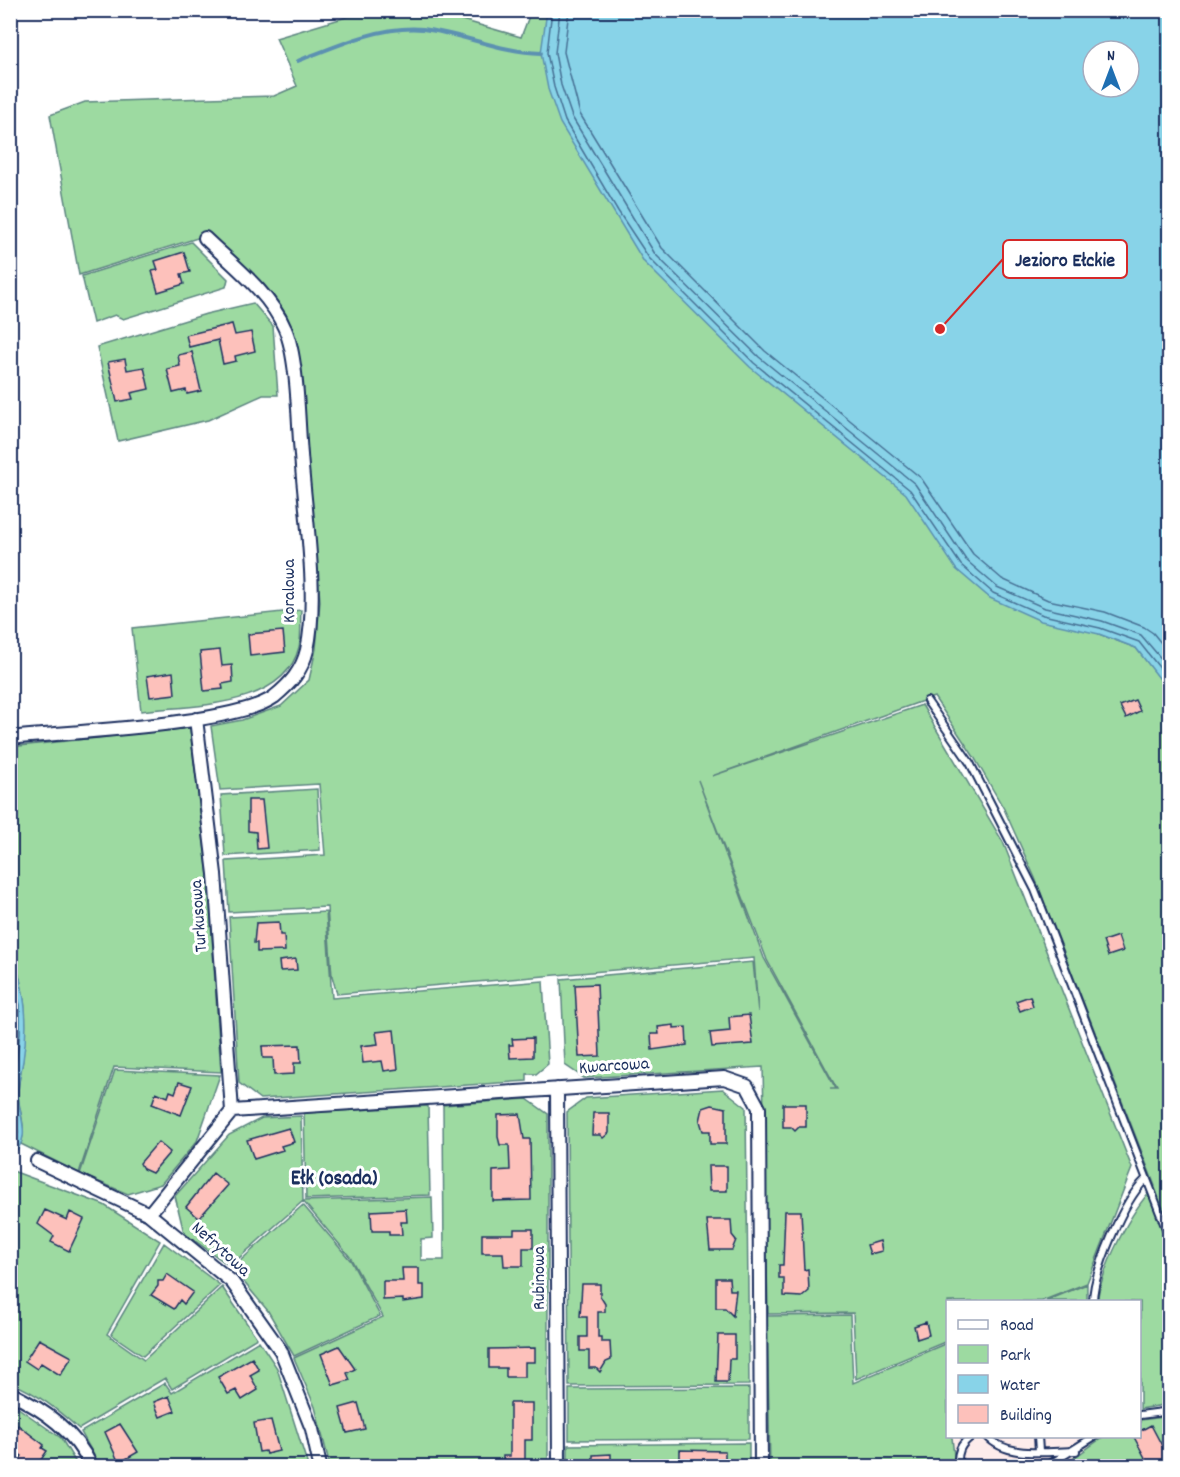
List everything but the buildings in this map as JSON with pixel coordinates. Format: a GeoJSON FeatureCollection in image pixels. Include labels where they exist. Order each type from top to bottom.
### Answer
{"type":"FeatureCollection","features":[{"type":"Feature","properties":{"kind":"street","name":"Koralowa"},"geometry":{"type":"LineString","coordinates":[[10,738],[196,719],[237,711],[271,699],[294,681],[307,651],[311,600],[296,389],[287,332],[278,313],[259,291],[205,238]]}},
{"type":"Feature","properties":{"kind":"street","name":"Turkusowa"},"geometry":{"type":"LineString","coordinates":[[196,719],[215,874],[232,1111]]}},
{"type":"Feature","properties":{"kind":"street","name":"Kwarcowa"},"geometry":{"type":"LineString","coordinates":[[232,1111],[724,1078],[747,1086],[759,1108],[761,1467]]}},
{"type":"Feature","properties":{"kind":"street","name":"Rubinowa"},"geometry":{"type":"LineString","coordinates":[[557,1089],[559,1467]]}},
{"type":"Feature","properties":{"kind":"street"},"geometry":{"type":"LineString","coordinates":[[149,1214],[232,1111]]}},
{"type":"Feature","properties":{"kind":"street","name":"Nefrytowa"},"geometry":{"type":"LineString","coordinates":[[37,1161],[149,1214],[232,1282],[280,1351],[298,1389],[312,1429],[320,1467]]}},
{"type":"Feature","properties":{"kind":"street"},"geometry":{"type":"LineString","coordinates":[[10,1393],[38,1408],[68,1431],[83,1450],[91,1467]]}},
{"type":"Feature","properties":{"kind":"lane"},"geometry":{"type":"LineString","coordinates":[[927,701],[969,764],[1035,890],[1170,1239]]}},
{"type":"Feature","properties":{"kind":"lane"},"geometry":{"type":"LineString","coordinates":[[1093,1300],[1095,1281],[1123,1211],[1134,1190],[1146,1180]]}},
{"type":"Feature","properties":{"kind":"lane"},"geometry":{"type":"LineString","coordinates":[[1141,1415],[1170,1411]]}},
{"type":"Feature","properties":{"kind":"lane"},"geometry":{"type":"LineString","coordinates":[[958,1467],[957,1456],[962,1444],[971,1438]]}},
{"type":"Feature","properties":{"kind":"lane"},"geometry":{"type":"LineString","coordinates":[[989,1438],[1005,1448],[1076,1451]]}},
{"type":"Feature","properties":{"kind":"lane"},"geometry":{"type":"LineString","coordinates":[[1038,1438],[1039,1451]]}},
{"type":"Feature","properties":{"kind":"lane"},"geometry":{"type":"LineString","coordinates":[[1047,1467],[1094,1438]]}},
{"type":"Feature","properties":{"kind":"shaded area"},"geometry":{"type":"Polygon","coordinates":[[[952,1438],[1102,1438],[1063,1466],[955,1466],[952,1438]]]}},
{"type":"Feature","properties":{"kind":"green space"},"geometry":{"type":"Polygon","coordinates":[[[431,11],[521,37],[531,11],[567,11],[1099,634],[1136,648],[1170,691],[1169,1404],[1141,1409],[1141,1300],[1097,1300],[1111,1256],[1127,1224],[1155,1186],[1035,878],[1004,809],[974,757],[934,697],[712,776],[922,705],[1003,842],[1132,1168],[1087,1283],[1044,1300],[946,1300],[946,1341],[856,1379],[853,1313],[768,1314],[763,1067],[584,1078],[565,1065],[561,979],[753,962],[758,1012],[754,958],[337,994],[332,976],[327,907],[229,912],[226,861],[325,855],[319,784],[220,790],[211,726],[242,720],[281,706],[309,680],[316,649],[320,601],[301,373],[294,334],[286,314],[272,295],[210,234],[79,275],[50,115],[85,102],[274,96],[297,86],[276,38],[350,16],[431,11]],[[698,780],[764,958],[837,1089],[767,960],[698,780]]]}},
{"type":"Feature","properties":{"kind":"green space"},"geometry":{"type":"Polygon","coordinates":[[[191,242],[228,279],[226,287],[123,319],[115,315],[93,323],[82,276],[191,242]]]}},
{"type":"Feature","properties":{"kind":"green space"},"geometry":{"type":"Polygon","coordinates":[[[253,303],[273,326],[278,395],[263,395],[208,420],[118,441],[97,347],[206,314],[253,303]]]}},
{"type":"Feature","properties":{"kind":"green space"},"geometry":{"type":"Polygon","coordinates":[[[301,610],[299,647],[290,667],[275,682],[255,693],[233,700],[141,711],[132,628],[301,610]]]}},
{"type":"Feature","properties":{"kind":"green space"},"geometry":{"type":"Polygon","coordinates":[[[190,728],[208,876],[221,1072],[114,1067],[79,1173],[21,1144],[23,1125],[18,1094],[25,1044],[25,1018],[23,992],[11,953],[10,747],[190,728]]]}},
{"type":"Feature","properties":{"kind":"green space"},"geometry":{"type":"Polygon","coordinates":[[[317,789],[320,850],[225,856],[221,795],[317,789]]]}},
{"type":"Feature","properties":{"kind":"green space"},"geometry":{"type":"Polygon","coordinates":[[[326,912],[332,998],[543,981],[548,1064],[536,1074],[527,1074],[527,1081],[260,1099],[239,1083],[229,917],[326,912]]]}},
{"type":"Feature","properties":{"kind":"green space"},"geometry":{"type":"Polygon","coordinates":[[[115,1070],[220,1075],[197,1141],[161,1184],[128,1194],[80,1174],[115,1070]]]}},
{"type":"Feature","properties":{"kind":"green space"},"geometry":{"type":"Polygon","coordinates":[[[723,1089],[746,1107],[749,1385],[569,1386],[567,1112],[586,1098],[723,1089]]]}},
{"type":"Feature","properties":{"kind":"green space"},"geometry":{"type":"Polygon","coordinates":[[[527,1099],[548,1114],[548,1466],[330,1466],[315,1407],[294,1358],[383,1317],[350,1257],[303,1201],[432,1197],[433,1238],[421,1239],[421,1260],[444,1260],[443,1105],[527,1099]]]}},
{"type":"Feature","properties":{"kind":"green space"},"geometry":{"type":"Polygon","coordinates":[[[428,1106],[430,1195],[306,1199],[304,1113],[428,1106]]]}},
{"type":"Feature","properties":{"kind":"green space"},"geometry":{"type":"Polygon","coordinates":[[[301,1116],[303,1201],[230,1266],[184,1233],[175,1196],[229,1135],[262,1118],[301,1116]]]}},
{"type":"Feature","properties":{"kind":"green space"},"geometry":{"type":"Polygon","coordinates":[[[10,1170],[104,1205],[160,1241],[107,1334],[144,1360],[222,1287],[257,1338],[172,1389],[165,1378],[79,1429],[47,1403],[11,1383],[10,1170]]]}},
{"type":"Feature","properties":{"kind":"green space"},"geometry":{"type":"Polygon","coordinates":[[[303,1205],[351,1261],[380,1316],[294,1356],[268,1311],[232,1268],[303,1205]]]}},
{"type":"Feature","properties":{"kind":"green space"},"geometry":{"type":"Polygon","coordinates":[[[164,1243],[220,1285],[143,1356],[111,1334],[164,1243]]]}},
{"type":"Feature","properties":{"kind":"green space"},"geometry":{"type":"Polygon","coordinates":[[[1087,1284],[1087,1300],[1048,1300],[1087,1284]]]}},
{"type":"Feature","properties":{"kind":"green space"},"geometry":{"type":"Polygon","coordinates":[[[850,1315],[853,1383],[946,1343],[946,1438],[952,1438],[955,1466],[770,1466],[767,1316],[850,1315]]]}},
{"type":"Feature","properties":{"kind":"green space"},"geometry":{"type":"Polygon","coordinates":[[[259,1341],[277,1368],[308,1466],[100,1466],[81,1432],[165,1383],[172,1393],[259,1341]]]}},
{"type":"Feature","properties":{"kind":"green space"},"geometry":{"type":"Polygon","coordinates":[[[749,1388],[749,1439],[569,1440],[569,1389],[749,1388]]]}},
{"type":"Feature","properties":{"kind":"green space"},"geometry":{"type":"Polygon","coordinates":[[[14,1405],[61,1438],[78,1466],[11,1466],[11,1410],[14,1405]]]}},
{"type":"Feature","properties":{"kind":"green space"},"geometry":{"type":"Polygon","coordinates":[[[1165,1417],[1169,1425],[1169,1466],[1063,1466],[1102,1438],[1141,1438],[1141,1420],[1165,1417]]]}},
{"type":"Feature","properties":{"kind":"green space"},"geometry":{"type":"Polygon","coordinates":[[[749,1443],[749,1466],[568,1466],[568,1445],[749,1443]]]}},
{"type":"Feature","properties":{"kind":"water"},"geometry":{"type":"Polygon","coordinates":[[[547,11],[1169,11],[1169,691],[1136,648],[1099,634],[1041,621],[990,598],[956,569],[906,494],[750,367],[644,262],[560,123],[548,89],[541,53],[547,11]]]}},
{"type":"Feature","properties":{"kind":"water"},"geometry":{"type":"Polygon","coordinates":[[[11,953],[23,993],[26,1033],[18,1093],[23,1134],[22,1142],[11,1156],[11,953]]]}},
{"type":"Feature","properties":{"kind":"waterway"},"geometry":{"type":"LineString","coordinates":[[298,61],[375,33],[407,29],[438,31],[511,50],[541,53]]}},
{"type":"Feature","properties":{"kind":"place","name":"Jezioro Ełckie"},"geometry":{"type":"Point","coordinates":[940,329]}},
{"type":"Feature","properties":{"kind":"district","name":"Ełk (osada)"},"geometry":{"type":"Point","coordinates":[334,1180]}}]}
